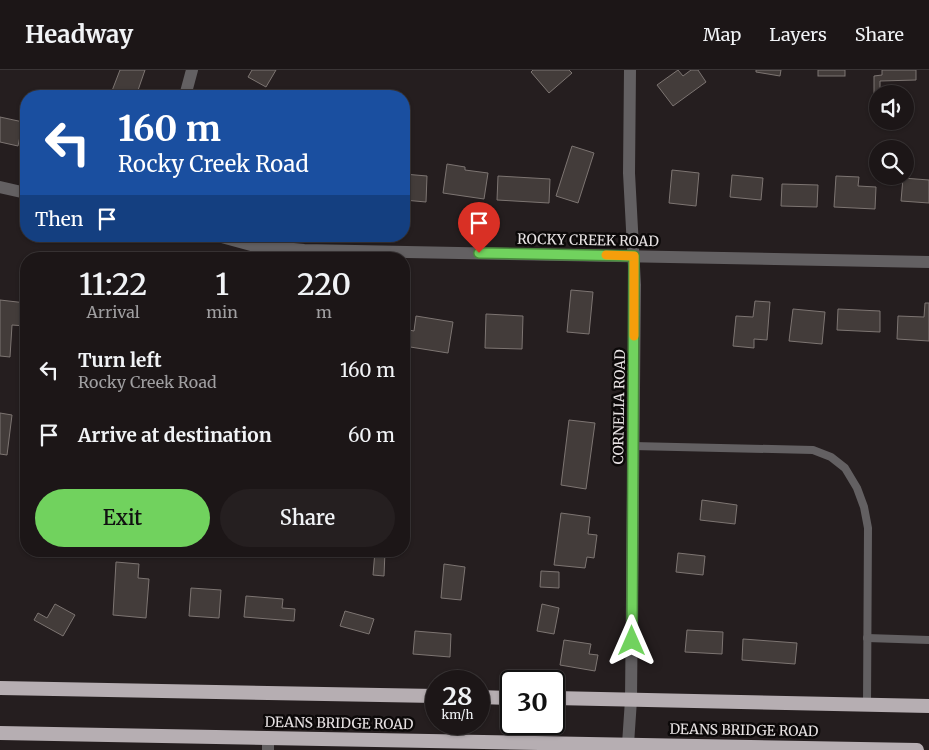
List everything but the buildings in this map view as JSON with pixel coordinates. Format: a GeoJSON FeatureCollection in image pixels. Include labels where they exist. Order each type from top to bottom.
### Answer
{"type":"FeatureCollection","features":[{"type":"Feature","properties":{"kind":"highway","name":"DEANS BRIDGE ROAD"},"geometry":{"type":"LineString","coordinates":[[0,688],[425,696]]}},
{"type":"Feature","properties":{"kind":"highway","name":"DEANS BRIDGE ROAD"},"geometry":{"type":"LineString","coordinates":[[565,698],[929,706]]}},
{"type":"Feature","properties":{"kind":"highway","name":"DEANS BRIDGE ROAD"},"geometry":{"type":"LineString","coordinates":[[0,733],[268,744],[628,744],[917,750]]}},
{"type":"Feature","properties":{"kind":"street"},"geometry":{"type":"LineString","coordinates":[[187,90],[192,70]]}},
{"type":"Feature","properties":{"kind":"street","name":"CORNELIA ROAD"},"geometry":{"type":"LineString","coordinates":[[628,744],[631,700],[634,446],[634,256],[629,172],[630,70]]}},
{"type":"Feature","properties":{"kind":"street"},"geometry":{"type":"LineString","coordinates":[[0,187],[20,192]]}},
{"type":"Feature","properties":{"kind":"street","name":"ROCKY CREEK ROAD"},"geometry":{"type":"LineString","coordinates":[[240,242],[251,245],[304,250],[929,262]]}},
{"type":"Feature","properties":{"kind":"lane"},"geometry":{"type":"LineString","coordinates":[[634,446],[813,450],[831,457],[845,468],[858,488],[868,528],[867,705]]}},
{"type":"Feature","properties":{"kind":"lane"},"geometry":{"type":"LineString","coordinates":[[867,638],[929,640]]}},
{"type":"Feature","properties":{"kind":"slow traffic"},"geometry":{"type":"LineString","coordinates":[[606,255],[634,256],[634,336]]}},
{"type":"Feature","properties":{"kind":"route"},"geometry":{"type":"LineString","coordinates":[[479,253],[634,256],[632,641]]}}]}
